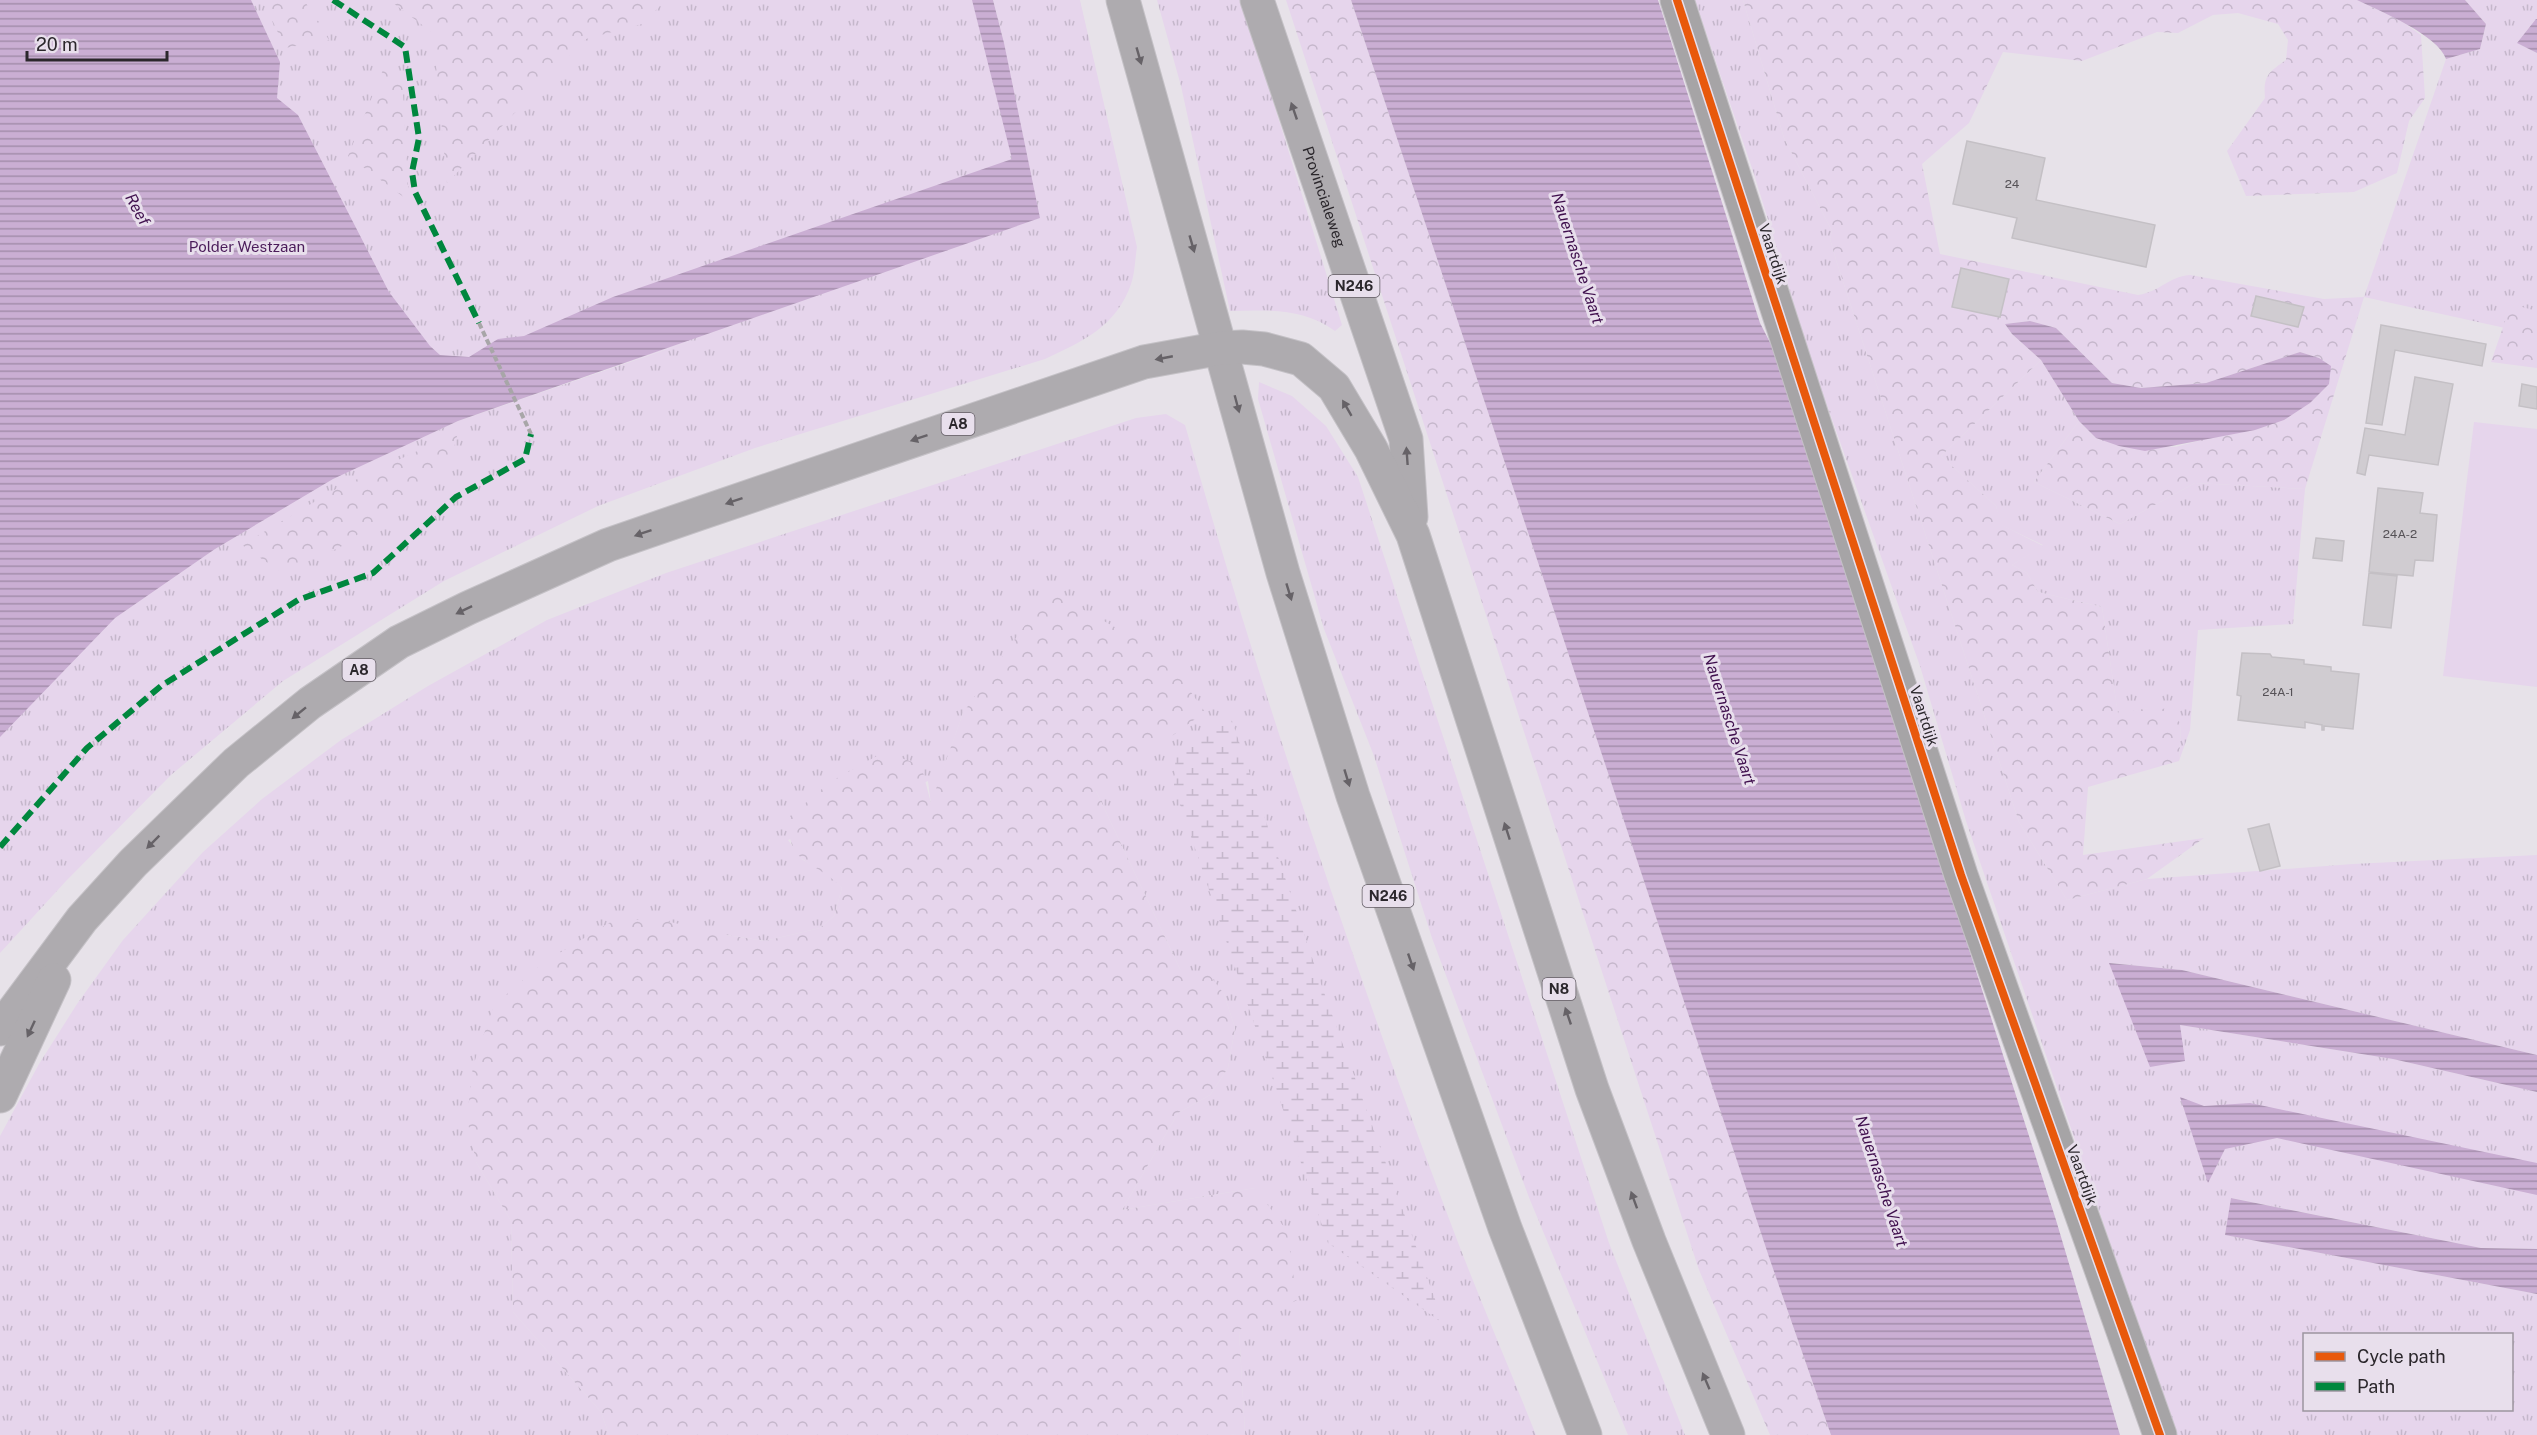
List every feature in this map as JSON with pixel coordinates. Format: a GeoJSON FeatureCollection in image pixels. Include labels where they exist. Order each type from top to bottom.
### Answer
{"type":"FeatureCollection","features":[{"type":"Feature","properties":{"kind":"highway","name":"N246"},"geometry":{"type":"LineString","coordinates":[[1123,0],[1283,573],[1353,796],[1505,1228],[1585,1435]]}},
{"type":"Feature","properties":{"kind":"highway","name":"Provincialeweg"},"geometry":{"type":"LineString","coordinates":[[1257,0],[1406,439],[1413,535]]}},
{"type":"Feature","properties":{"kind":"highway","name":"A8"},"geometry":{"type":"LineString","coordinates":[[0,1029],[82,919],[133,863],[236,763],[310,703],[399,642],[608,545],[1144,362],[1221,348],[1264,349],[1301,359],[1334,387],[1371,449],[1413,535]]}},
{"type":"Feature","properties":{"kind":"highway","name":"N8"},"geometry":{"type":"LineString","coordinates":[[1413,535],[1592,1089],[1649,1241],[1728,1435]]}},
{"type":"Feature","properties":{"kind":"highway","name":"A8"},"geometry":{"type":"LineString","coordinates":[[0,1096],[82,919]]}},
{"type":"Feature","properties":{"kind":"street","name":"Vaartdijk"},"geometry":{"type":"LineString","coordinates":[[1677,0],[1962,875],[2160,1435]]}},
{"type":"Feature","properties":{"kind":"path"},"geometry":{"type":"LineString","coordinates":[[479,323],[531,434]]}},
{"type":"Feature","properties":{"kind":"green space","name":"Polder Westzaan"},"geometry":{"type":"Polygon","coordinates":[[[0,0],[991,0],[1004,43],[993,0],[1080,0],[1137,247],[1131,284],[1125,299],[1117,311],[1097,331],[1045,359],[755,448],[598,506],[444,581],[283,681],[171,775],[66,881],[0,953],[0,0]],[[703,337],[461,418],[416,440],[458,421],[703,337]]]}},
{"type":"Feature","properties":{"kind":"green space"},"geometry":{"type":"Polygon","coordinates":[[[263,0],[304,0],[329,40],[285,48],[263,0]]]}},
{"type":"Feature","properties":{"kind":"green space"},"geometry":{"type":"Polygon","coordinates":[[[389,0],[666,0],[642,24],[586,39],[447,183],[433,33],[389,0]]]}},
{"type":"Feature","properties":{"kind":"green space"},"geometry":{"type":"Polygon","coordinates":[[[1157,0],[1242,0],[1342,325],[1335,331],[1323,323],[1298,314],[1271,311],[1230,311],[1181,86],[1157,0]]]}},
{"type":"Feature","properties":{"kind":"green space"},"geometry":{"type":"Polygon","coordinates":[[[1286,0],[1351,0],[1770,1260],[1831,1435],[1770,1435],[1699,1270],[1286,0]]]}},
{"type":"Feature","properties":{"kind":"green space"},"geometry":{"type":"Polygon","coordinates":[[[1695,0],[1743,0],[1784,138],[1832,231],[1830,239],[1837,263],[2019,822],[2067,900],[2147,879],[2353,864],[2537,855],[2537,1055],[2182,970],[2110,963],[2180,1025],[2393,1059],[2537,1092],[2537,1249],[2481,1248],[2232,1198],[2225,1235],[2537,1294],[2537,1435],[2173,1435],[2145,1345],[1966,821],[1920,666],[1813,366],[1754,174],[1695,0]]]}},
{"type":"Feature","properties":{"kind":"green space"},"geometry":{"type":"Polygon","coordinates":[[[1743,0],[2357,0],[2400,20],[2421,35],[2425,98],[2409,121],[2397,173],[2354,192],[2246,196],[2227,151],[2265,98],[2265,84],[2268,75],[2286,60],[2288,40],[2278,24],[2238,13],[2213,15],[2178,33],[2157,32],[2082,61],[2003,52],[1969,123],[1922,164],[1940,254],[2138,295],[2176,278],[2190,275],[2324,299],[2364,297],[2305,489],[2195,483],[2120,524],[2034,482],[2079,421],[2096,438],[2175,447],[2202,440],[2319,358],[2300,352],[2206,383],[2141,388],[2112,383],[2056,328],[2030,321],[2005,324],[2012,334],[2041,360],[1941,456],[1996,506],[2002,525],[2043,546],[2012,565],[2027,573],[2038,592],[2102,607],[2118,714],[2148,708],[2169,709],[2181,724],[2179,761],[2088,787],[2083,855],[2204,838],[2147,879],[2067,900],[2019,822],[1837,263],[1830,239],[1832,231],[1784,138],[1743,0]]]}},
{"type":"Feature","properties":{"kind":"green space"},"geometry":{"type":"Polygon","coordinates":[[[2465,0],[2537,0],[2537,19],[2518,43],[2537,53],[2537,335],[2364,297],[2446,59],[2480,49],[2486,24],[2465,0]]]}},
{"type":"Feature","properties":{"kind":"green space"},"geometry":{"type":"Polygon","coordinates":[[[387,60],[402,75],[409,201],[348,156],[387,60]]]}},
{"type":"Feature","properties":{"kind":"green space"},"geometry":{"type":"Polygon","coordinates":[[[2511,304],[2537,311],[2537,368],[2491,362],[2511,304]]]}},
{"type":"Feature","properties":{"kind":"green space"},"geometry":{"type":"Polygon","coordinates":[[[2041,360],[2079,421],[2034,482],[2120,524],[2195,483],[2305,489],[2293,624],[2198,630],[2190,730],[2179,761],[2181,724],[2148,708],[2118,715],[2102,607],[2038,592],[2027,573],[2012,565],[2043,545],[2001,525],[1996,506],[1941,456],[2041,360]]]}},
{"type":"Feature","properties":{"kind":"green space"},"geometry":{"type":"Polygon","coordinates":[[[1259,382],[1292,396],[1326,426],[1358,477],[1609,1243],[1685,1435],[1628,1435],[1530,1200],[1432,938],[1374,756],[1324,629],[1258,399],[1259,382]]]}},
{"type":"Feature","properties":{"kind":"green space"},"geometry":{"type":"Polygon","coordinates":[[[1166,414],[1185,425],[1244,625],[1308,823],[1376,1020],[1458,1243],[1536,1435],[1231,1435],[1245,1432],[1239,1330],[1255,1188],[1122,1210],[1178,1113],[1210,1095],[1228,1068],[1235,1028],[1224,994],[1180,969],[1096,791],[963,713],[931,805],[928,781],[788,840],[803,860],[829,874],[842,888],[834,916],[820,928],[765,941],[726,935],[476,1162],[511,1221],[513,1312],[601,1412],[609,1435],[0,1435],[0,1136],[39,1064],[77,1004],[123,940],[203,852],[262,799],[341,740],[428,686],[547,620],[666,573],[1136,418],[1166,414]]]}},
{"type":"Feature","properties":{"kind":"green space"},"geometry":{"type":"Polygon","coordinates":[[[2474,422],[2537,429],[2537,687],[2443,676],[2474,422]]]}},
{"type":"Feature","properties":{"kind":"green space"},"geometry":{"type":"Polygon","coordinates":[[[458,432],[449,468],[339,548],[279,571],[242,545],[336,489],[458,432]]]}},
{"type":"Feature","properties":{"kind":"green space"},"geometry":{"type":"Polygon","coordinates":[[[1049,591],[1164,654],[1205,712],[1096,791],[1180,969],[1208,973],[1224,994],[1235,1028],[1228,1068],[1210,1095],[1178,1113],[1122,1210],[1255,1188],[1287,1231],[1297,1300],[1239,1330],[1245,1433],[1231,1435],[609,1435],[601,1412],[513,1312],[511,1221],[476,1162],[467,1118],[473,1066],[494,1005],[543,963],[614,920],[662,920],[726,935],[765,941],[820,928],[834,916],[842,888],[832,878],[797,854],[789,833],[789,817],[830,782],[884,752],[921,765],[931,803],[963,713],[1049,591]]]}},
{"type":"Feature","properties":{"kind":"green space"},"geometry":{"type":"Polygon","coordinates":[[[1231,718],[1321,984],[1444,1324],[1328,1243],[1174,786],[1176,750],[1231,718]]]}},
{"type":"Feature","properties":{"kind":"water","name":"Reef"},"geometry":{"type":"Polygon","coordinates":[[[0,0],[251,0],[280,62],[277,98],[298,115],[389,292],[430,346],[440,355],[469,357],[498,339],[524,336],[613,297],[1012,159],[972,0],[993,0],[1040,218],[458,421],[333,479],[215,549],[115,618],[0,737],[0,0]]]}},
{"type":"Feature","properties":{"kind":"water","name":"Nauernasche Vaart"},"geometry":{"type":"Polygon","coordinates":[[[1351,0],[1658,0],[1760,323],[1781,364],[2056,1220],[2120,1435],[1831,1435],[1770,1260],[1351,0]]]}},
{"type":"Feature","properties":{"kind":"water"},"geometry":{"type":"Polygon","coordinates":[[[2357,0],[2465,0],[2486,24],[2480,49],[2446,59],[2432,41],[2420,33],[2357,0]]]}},
{"type":"Feature","properties":{"kind":"water"},"geometry":{"type":"Polygon","coordinates":[[[2537,19],[2537,53],[2517,43],[2537,19]]]}},
{"type":"Feature","properties":{"kind":"water"},"geometry":{"type":"Polygon","coordinates":[[[2030,321],[2056,328],[2112,383],[2141,388],[2206,383],[2300,352],[2319,358],[2331,366],[2329,384],[2310,403],[2284,420],[2255,430],[2145,451],[2119,446],[2096,438],[2079,421],[2041,360],[2012,334],[2005,324],[2030,321]]]}},
{"type":"Feature","properties":{"kind":"water"},"geometry":{"type":"Polygon","coordinates":[[[2109,963],[2182,970],[2537,1055],[2537,1092],[2393,1059],[2180,1025],[2185,1061],[2150,1067],[2109,963]]]}},
{"type":"Feature","properties":{"kind":"water"},"geometry":{"type":"Polygon","coordinates":[[[2180,1097],[2204,1106],[2250,1103],[2537,1163],[2537,1195],[2277,1138],[2225,1149],[2208,1183],[2180,1097]]]}},
{"type":"Feature","properties":{"kind":"water"},"geometry":{"type":"Polygon","coordinates":[[[2231,1198],[2481,1248],[2537,1249],[2537,1294],[2225,1235],[2231,1198]]]}},
{"type":"Feature","properties":{"kind":"building"},"geometry":{"type":"Polygon","coordinates":[[[1967,141],[2045,158],[2036,200],[2155,225],[2146,267],[2012,238],[2017,218],[1953,204],[1967,141]]]}},
{"type":"Feature","properties":{"kind":"building"},"geometry":{"type":"Polygon","coordinates":[[[1961,268],[2009,279],[2000,317],[1952,307],[1961,268]]]}},
{"type":"Feature","properties":{"kind":"building"},"geometry":{"type":"Polygon","coordinates":[[[2256,296],[2304,307],[2298,327],[2251,316],[2256,296]]]}},
{"type":"Feature","properties":{"kind":"building"},"geometry":{"type":"Polygon","coordinates":[[[2381,325],[2486,344],[2482,366],[2395,350],[2382,425],[2366,423],[2381,325]]]}},
{"type":"Feature","properties":{"kind":"building"},"geometry":{"type":"Polygon","coordinates":[[[2415,377],[2453,384],[2438,465],[2369,455],[2365,475],[2357,473],[2365,428],[2405,435],[2415,377]]]}},
{"type":"Feature","properties":{"kind":"building"},"geometry":{"type":"Polygon","coordinates":[[[2522,384],[2537,387],[2537,409],[2519,406],[2522,384]]]}},
{"type":"Feature","properties":{"kind":"building"},"geometry":{"type":"Polygon","coordinates":[[[2378,488],[2423,493],[2420,513],[2437,515],[2433,561],[2415,560],[2413,576],[2369,572],[2378,488]]]}},
{"type":"Feature","properties":{"kind":"building"},"geometry":{"type":"Polygon","coordinates":[[[2316,538],[2344,541],[2342,561],[2313,558],[2316,538]]]}},
{"type":"Feature","properties":{"kind":"building"},"geometry":{"type":"Polygon","coordinates":[[[2369,573],[2397,576],[2391,628],[2363,625],[2369,573]]]}},
{"type":"Feature","properties":{"kind":"building"},"geometry":{"type":"Polygon","coordinates":[[[2242,653],[2270,654],[2272,657],[2304,660],[2304,664],[2331,667],[2331,671],[2359,674],[2353,729],[2324,726],[2322,730],[2322,725],[2305,722],[2305,728],[2238,720],[2241,696],[2237,695],[2242,653]]]}},
{"type":"Feature","properties":{"kind":"building"},"geometry":{"type":"Polygon","coordinates":[[[2269,824],[2280,866],[2260,871],[2248,829],[2269,824]]]}},
{"type":"Feature","properties":{"kind":"marked path"},"geometry":{"type":"LineString","coordinates":[[333,0],[405,47],[419,138],[412,172],[415,192],[479,323]]}},
{"type":"Feature","properties":{"kind":"marked path"},"geometry":{"type":"LineString","coordinates":[[0,847],[87,748],[161,686],[298,600],[373,573],[456,497],[525,459],[531,434]]}},
{"type":"Feature","properties":{"kind":"cycle path"},"geometry":{"type":"LineString","coordinates":[[1677,0],[1961,875],[2160,1435]]}}]}
